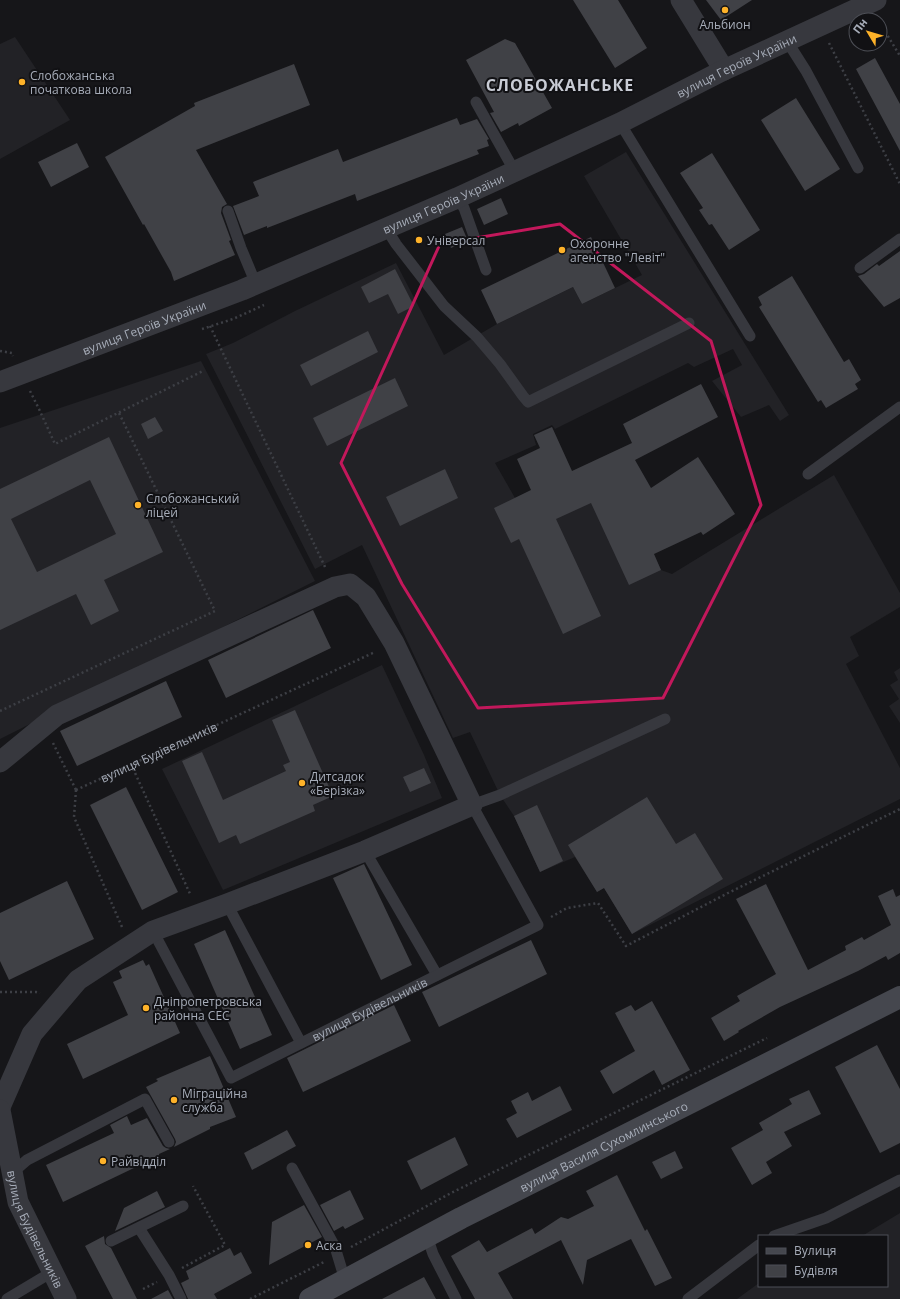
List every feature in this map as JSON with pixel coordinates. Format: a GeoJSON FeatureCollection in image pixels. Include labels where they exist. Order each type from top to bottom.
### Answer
{"type":"FeatureCollection","features":[{"type":"Feature","properties":{"kind":"main road","name":"вулиця Василя Сухомлинського"},"geometry":{"type":"LineString","coordinates":[[310,1299],[461,1218],[900,997]]}},
{"type":"Feature","properties":{"kind":"street"},"geometry":{"type":"LineString","coordinates":[[681,0],[724,70]]}},
{"type":"Feature","properties":{"kind":"street","name":"вулиця Героїв України"},"geometry":{"type":"LineString","coordinates":[[0,382],[256,284],[457,198],[620,123],[724,70],[876,0]]}},
{"type":"Feature","properties":{"kind":"street"},"geometry":{"type":"LineString","coordinates":[[0,762],[57,715],[335,587],[350,584],[366,597],[394,643],[472,805],[365,851],[154,931],[130,946],[78,980],[32,1034],[10,1063],[0,1107]]}},
{"type":"Feature","properties":{"kind":"street","name":"вулиця Будівельників"},"geometry":{"type":"LineString","coordinates":[[0,1110],[18,1202],[66,1299]]}},
{"type":"Feature","properties":{"kind":"lane"},"geometry":{"type":"LineString","coordinates":[[787,41],[806,71],[858,168]]}},
{"type":"Feature","properties":{"kind":"lane"},"geometry":{"type":"LineString","coordinates":[[476,102],[515,172]]}},
{"type":"Feature","properties":{"kind":"lane"},"geometry":{"type":"LineString","coordinates":[[620,123],[750,336]]}},
{"type":"Feature","properties":{"kind":"lane"},"geometry":{"type":"LineString","coordinates":[[457,198],[464,208],[486,270]]}},
{"type":"Feature","properties":{"kind":"lane"},"geometry":{"type":"LineString","coordinates":[[228,211],[256,284]]}},
{"type":"Feature","properties":{"kind":"lane"},"geometry":{"type":"LineString","coordinates":[[386,228],[396,244],[444,306],[477,337],[500,364],[528,402],[689,323]]}},
{"type":"Feature","properties":{"kind":"lane"},"geometry":{"type":"LineString","coordinates":[[860,268],[900,239]]}},
{"type":"Feature","properties":{"kind":"lane"},"geometry":{"type":"LineString","coordinates":[[808,474],[900,406]]}},
{"type":"Feature","properties":{"kind":"lane"},"geometry":{"type":"LineString","coordinates":[[538,925],[472,805],[507,792],[665,720]]}},
{"type":"Feature","properties":{"kind":"lane","name":"вулиця Будівельників"},"geometry":{"type":"LineString","coordinates":[[365,851],[437,975]]}},
{"type":"Feature","properties":{"kind":"lane","name":"вулиця Будівельників"},"geometry":{"type":"LineString","coordinates":[[227,904],[301,1043]]}},
{"type":"Feature","properties":{"kind":"lane","name":"вулиця Будівельників"},"geometry":{"type":"LineString","coordinates":[[154,931],[231,1078],[538,925]]}},
{"type":"Feature","properties":{"kind":"lane"},"geometry":{"type":"LineString","coordinates":[[12,1173],[27,1160],[145,1099],[168,1142]]}},
{"type":"Feature","properties":{"kind":"lane"},"geometry":{"type":"LineString","coordinates":[[292,1168],[335,1247],[345,1280]]}},
{"type":"Feature","properties":{"kind":"lane"},"geometry":{"type":"LineString","coordinates":[[777,1235],[826,1218],[900,1180]]}},
{"type":"Feature","properties":{"kind":"lane"},"geometry":{"type":"LineString","coordinates":[[111,1241],[183,1206]]}},
{"type":"Feature","properties":{"kind":"lane"},"geometry":{"type":"LineString","coordinates":[[139,1228],[169,1275],[181,1299]]}},
{"type":"Feature","properties":{"kind":"lane"},"geometry":{"type":"LineString","coordinates":[[427,1236],[456,1299]]}},
{"type":"Feature","properties":{"kind":"lane"},"geometry":{"type":"LineString","coordinates":[[688,1299],[758,1246]]}},
{"type":"Feature","properties":{"kind":"lane"},"geometry":{"type":"LineString","coordinates":[[7,1299],[52,1272]]}},
{"type":"Feature","properties":{"kind":"path"},"geometry":{"type":"LineString","coordinates":[[888,36],[900,56]]}},
{"type":"Feature","properties":{"kind":"path"},"geometry":{"type":"LineString","coordinates":[[829,42],[900,184]]}},
{"type":"Feature","properties":{"kind":"path"},"geometry":{"type":"LineString","coordinates":[[210,326],[335,587]]}},
{"type":"Feature","properties":{"kind":"path"},"geometry":{"type":"LineString","coordinates":[[0,352],[12,353],[55,444],[203,371]]}},
{"type":"Feature","properties":{"kind":"path"},"geometry":{"type":"LineString","coordinates":[[0,711],[215,611],[119,413]]}},
{"type":"Feature","properties":{"kind":"path","name":"вулиця Будівельників"},"geometry":{"type":"LineString","coordinates":[[76,790],[394,643]]}},
{"type":"Feature","properties":{"kind":"path"},"geometry":{"type":"LineString","coordinates":[[44,726],[76,790],[74,817],[130,946]]}},
{"type":"Feature","properties":{"kind":"path"},"geometry":{"type":"LineString","coordinates":[[131,764],[199,914]]}},
{"type":"Feature","properties":{"kind":"path"},"geometry":{"type":"LineString","coordinates":[[538,925],[567,908],[598,903],[626,946],[728,893],[900,809]]}},
{"type":"Feature","properties":{"kind":"path"},"geometry":{"type":"LineString","coordinates":[[0,992],[36,992],[61,1000]]}},
{"type":"Feature","properties":{"kind":"path"},"geometry":{"type":"LineString","coordinates":[[250,1299],[338,1255],[451,1193],[772,1036]]}},
{"type":"Feature","properties":{"kind":"path"},"geometry":{"type":"LineString","coordinates":[[143,1289],[225,1245],[194,1186]]}},
{"type":"Feature","properties":{"kind":"highlighted area"},"geometry":{"type":"Polygon","coordinates":[[[560,224],[711,341],[761,505],[663,698],[478,708],[402,584],[341,463],[440,244],[560,224]]]}},
{"type":"Feature","properties":{"kind":"shaded area","name":"Cлобожанська початкова школа"},"geometry":{"type":"Polygon","coordinates":[[[15,37],[70,120],[0,159],[0,44],[15,37]]]}},
{"type":"Feature","properties":{"kind":"shaded area"},"geometry":{"type":"Polygon","coordinates":[[[626,152],[789,415],[780,421],[769,405],[741,417],[712,381],[742,365],[733,349],[694,367],[688,363],[555,429],[552,425],[533,434],[536,445],[495,463],[515,498],[608,455],[661,570],[672,574],[834,475],[900,593],[900,607],[850,637],[859,656],[846,664],[900,768],[900,799],[632,934],[604,888],[597,892],[575,857],[540,872],[514,816],[500,795],[470,732],[453,738],[362,545],[315,569],[206,354],[233,343],[295,311],[396,263],[444,355],[497,324],[573,287],[582,304],[642,275],[584,176],[626,152]]]}},
{"type":"Feature","properties":{"kind":"shaded area","name":"Слобожанський ліцей"},"geometry":{"type":"Polygon","coordinates":[[[201,361],[315,581],[0,739],[0,428],[201,361]]]}},
{"type":"Feature","properties":{"kind":"shaded area","name":"Дитсадок «Берізка»"},"geometry":{"type":"Polygon","coordinates":[[[382,665],[424,755],[442,798],[223,890],[162,769],[382,665]]]}},
{"type":"Feature","properties":{"kind":"shaded area"},"geometry":{"type":"Polygon","coordinates":[[[900,668],[900,723],[889,706],[899,699],[890,685],[898,680],[894,672],[900,668]]]}},
{"type":"Feature","properties":{"kind":"shaded area"},"geometry":{"type":"Polygon","coordinates":[[[900,1213],[900,1299],[737,1299],[758,1284],[758,1287],[888,1287],[888,1235],[864,1235],[900,1213]]]}},
{"type":"Feature","properties":{"kind":"building"},"geometry":{"type":"Polygon","coordinates":[[[573,0],[618,0],[647,48],[615,68],[573,0]]]}},
{"type":"Feature","properties":{"kind":"building","name":"Альбион"},"geometry":{"type":"Polygon","coordinates":[[[706,0],[752,0],[721,20],[706,0]]]}},
{"type":"Feature","properties":{"kind":"building"},"geometry":{"type":"Polygon","coordinates":[[[505,39],[515,43],[552,108],[519,126],[518,123],[501,132],[490,113],[494,112],[466,60],[505,39]]]}},
{"type":"Feature","properties":{"kind":"building"},"geometry":{"type":"Polygon","coordinates":[[[875,58],[900,104],[900,151],[856,69],[875,58]]]}},
{"type":"Feature","properties":{"kind":"building"},"geometry":{"type":"Polygon","coordinates":[[[294,64],[310,105],[196,150],[227,204],[222,207],[221,213],[231,240],[229,241],[235,255],[174,281],[171,272],[105,157],[195,106],[194,103],[294,64]]]}},
{"type":"Feature","properties":{"kind":"building"},"geometry":{"type":"Polygon","coordinates":[[[796,98],[840,169],[805,191],[761,120],[796,98]]]}},
{"type":"Feature","properties":{"kind":"building"},"geometry":{"type":"Polygon","coordinates":[[[457,118],[460,125],[477,119],[489,139],[487,140],[489,146],[477,150],[479,154],[357,201],[355,194],[267,228],[267,226],[244,235],[233,206],[259,196],[253,182],[338,149],[343,162],[457,118]]]}},
{"type":"Feature","properties":{"kind":"building"},"geometry":{"type":"Polygon","coordinates":[[[77,143],[89,167],[51,187],[38,162],[77,143]]]}},
{"type":"Feature","properties":{"kind":"building"},"geometry":{"type":"Polygon","coordinates":[[[712,153],[760,230],[729,250],[712,224],[709,225],[699,210],[703,208],[680,173],[712,153]]]}},
{"type":"Feature","properties":{"kind":"building"},"geometry":{"type":"Polygon","coordinates":[[[501,198],[508,214],[484,225],[477,209],[501,198]]]}},
{"type":"Feature","properties":{"kind":"building"},"geometry":{"type":"Polygon","coordinates":[[[462,227],[468,241],[451,248],[445,234],[462,227]]]}},
{"type":"Feature","properties":{"kind":"building"},"geometry":{"type":"Polygon","coordinates":[[[591,237],[615,288],[582,304],[573,287],[497,324],[481,290],[591,237]]]}},
{"type":"Feature","properties":{"kind":"building"},"geometry":{"type":"Polygon","coordinates":[[[900,251],[900,298],[884,307],[858,276],[864,274],[877,264],[879,266],[900,251]]]}},
{"type":"Feature","properties":{"kind":"building"},"geometry":{"type":"Polygon","coordinates":[[[395,269],[414,306],[398,314],[388,294],[369,303],[361,287],[395,269]]]}},
{"type":"Feature","properties":{"kind":"building"},"geometry":{"type":"Polygon","coordinates":[[[792,276],[844,362],[849,359],[861,380],[855,384],[858,389],[826,408],[821,400],[818,402],[759,307],[762,305],[758,297],[792,276]]]}},
{"type":"Feature","properties":{"kind":"building"},"geometry":{"type":"Polygon","coordinates":[[[368,331],[378,352],[311,386],[300,365],[368,331]]]}},
{"type":"Feature","properties":{"kind":"building"},"geometry":{"type":"Polygon","coordinates":[[[395,378],[408,406],[327,446],[313,418],[395,378]]]}},
{"type":"Feature","properties":{"kind":"building"},"geometry":{"type":"Polygon","coordinates":[[[701,384],[718,417],[635,460],[651,488],[698,457],[735,514],[703,535],[701,532],[654,554],[661,570],[629,585],[591,503],[556,519],[601,616],[563,634],[519,539],[511,543],[494,508],[531,490],[517,459],[540,448],[534,435],[552,427],[572,471],[632,443],[623,424],[701,384]]]}},
{"type":"Feature","properties":{"kind":"building"},"geometry":{"type":"Polygon","coordinates":[[[155,417],[163,431],[148,439],[141,424],[155,417]]]}},
{"type":"Feature","properties":{"kind":"building"},"geometry":{"type":"Polygon","coordinates":[[[109,437],[163,552],[104,580],[119,611],[91,625],[76,594],[0,630],[0,489],[109,437]],[[90,480],[11,519],[37,572],[116,534],[90,480]]]}},
{"type":"Feature","properties":{"kind":"building"},"geometry":{"type":"Polygon","coordinates":[[[445,469],[458,498],[400,526],[386,497],[445,469]]]}},
{"type":"Feature","properties":{"kind":"building"},"geometry":{"type":"Polygon","coordinates":[[[313,610],[331,648],[226,698],[208,660],[313,610]]]}},
{"type":"Feature","properties":{"kind":"building"},"geometry":{"type":"Polygon","coordinates":[[[166,681],[182,717],[77,766],[60,731],[166,681]]]}},
{"type":"Feature","properties":{"kind":"building"},"geometry":{"type":"Polygon","coordinates":[[[295,710],[333,796],[313,805],[315,811],[240,844],[236,835],[219,843],[182,761],[202,752],[223,800],[286,771],[283,765],[290,762],[272,720],[295,710]]]}},
{"type":"Feature","properties":{"kind":"building"},"geometry":{"type":"Polygon","coordinates":[[[424,768],[431,783],[410,792],[403,777],[424,768]]]}},
{"type":"Feature","properties":{"kind":"building"},"geometry":{"type":"Polygon","coordinates":[[[126,787],[178,892],[142,910],[90,805],[126,787]]]}},
{"type":"Feature","properties":{"kind":"building"},"geometry":{"type":"Polygon","coordinates":[[[647,797],[676,844],[695,833],[723,879],[632,934],[604,888],[597,892],[568,845],[647,797]]]}},
{"type":"Feature","properties":{"kind":"building"},"geometry":{"type":"Polygon","coordinates":[[[537,805],[563,861],[540,872],[514,816],[537,805]]]}},
{"type":"Feature","properties":{"kind":"building"},"geometry":{"type":"Polygon","coordinates":[[[364,864],[412,965],[381,980],[333,878],[364,864]]]}},
{"type":"Feature","properties":{"kind":"building"},"geometry":{"type":"Polygon","coordinates":[[[67,881],[94,939],[9,980],[0,961],[0,913],[67,881]]]}},
{"type":"Feature","properties":{"kind":"building"},"geometry":{"type":"Polygon","coordinates":[[[766,884],[808,970],[846,950],[845,946],[862,937],[864,940],[891,925],[878,896],[893,889],[896,897],[900,895],[900,953],[888,960],[886,956],[858,971],[780,1007],[738,1031],[739,1032],[724,1041],[711,1018],[740,1001],[737,996],[776,974],[736,899],[766,884]]]}},
{"type":"Feature","properties":{"kind":"building"},"geometry":{"type":"Polygon","coordinates":[[[225,930],[272,1035],[240,1049],[194,944],[225,930]]]}},
{"type":"Feature","properties":{"kind":"building"},"geometry":{"type":"Polygon","coordinates":[[[531,940],[547,974],[439,1027],[422,992],[531,940]]]}},
{"type":"Feature","properties":{"kind":"building"},"geometry":{"type":"Polygon","coordinates":[[[143,960],[146,966],[149,964],[180,1033],[83,1079],[67,1044],[128,1015],[113,982],[122,978],[119,971],[143,960]]]}},
{"type":"Feature","properties":{"kind":"building"},"geometry":{"type":"Polygon","coordinates":[[[652,1001],[690,1070],[662,1085],[654,1070],[613,1094],[600,1071],[635,1051],[615,1013],[631,1005],[635,1011],[652,1001]]]}},
{"type":"Feature","properties":{"kind":"building"},"geometry":{"type":"Polygon","coordinates":[[[394,1005],[411,1041],[303,1092],[287,1058],[394,1005]]]}},
{"type":"Feature","properties":{"kind":"building"},"geometry":{"type":"Polygon","coordinates":[[[877,1045],[900,1089],[900,1143],[880,1153],[835,1067],[877,1045]]]}},
{"type":"Feature","properties":{"kind":"building"},"geometry":{"type":"Polygon","coordinates":[[[210,1056],[236,1117],[210,1127],[210,1129],[174,1147],[176,1142],[175,1139],[146,1087],[158,1081],[156,1079],[210,1056]]]}},
{"type":"Feature","properties":{"kind":"building"},"geometry":{"type":"Polygon","coordinates":[[[560,1086],[572,1110],[517,1138],[506,1119],[517,1113],[511,1101],[528,1092],[532,1101],[560,1086]]]}},
{"type":"Feature","properties":{"kind":"building"},"geometry":{"type":"Polygon","coordinates":[[[809,1090],[821,1114],[784,1132],[792,1146],[766,1162],[772,1173],[752,1185],[731,1148],[763,1130],[759,1123],[792,1104],[789,1099],[809,1090]]]}},
{"type":"Feature","properties":{"kind":"building","name":"Райвідділ"},"geometry":{"type":"Polygon","coordinates":[[[127,1116],[131,1125],[147,1118],[163,1146],[170,1149],[159,1154],[159,1156],[63,1202],[46,1165],[114,1133],[110,1125],[127,1116]]]}},
{"type":"Feature","properties":{"kind":"building"},"geometry":{"type":"Polygon","coordinates":[[[287,1130],[296,1146],[252,1170],[244,1153],[287,1130]]]}},
{"type":"Feature","properties":{"kind":"building"},"geometry":{"type":"Polygon","coordinates":[[[455,1137],[468,1165],[421,1190],[407,1161],[455,1137]]]}},
{"type":"Feature","properties":{"kind":"building"},"geometry":{"type":"Polygon","coordinates":[[[675,1151],[683,1168],[661,1179],[652,1162],[675,1151]]]}},
{"type":"Feature","properties":{"kind":"building"},"geometry":{"type":"Polygon","coordinates":[[[617,1175],[645,1231],[647,1229],[672,1278],[655,1286],[631,1239],[587,1260],[583,1285],[561,1240],[498,1273],[513,1299],[475,1299],[451,1256],[479,1240],[487,1252],[532,1228],[535,1234],[561,1217],[568,1219],[594,1206],[586,1191],[617,1175]]]}},
{"type":"Feature","properties":{"kind":"building"},"geometry":{"type":"Polygon","coordinates":[[[350,1190],[364,1219],[345,1229],[343,1226],[334,1231],[320,1205],[350,1190]]]}},
{"type":"Feature","properties":{"kind":"building"},"geometry":{"type":"Polygon","coordinates":[[[157,1191],[165,1207],[115,1231],[124,1208],[157,1191]]]}},
{"type":"Feature","properties":{"kind":"building"},"geometry":{"type":"Polygon","coordinates":[[[304,1205],[322,1237],[269,1265],[272,1222],[304,1205]]]}},
{"type":"Feature","properties":{"kind":"building"},"geometry":{"type":"Polygon","coordinates":[[[104,1236],[105,1244],[111,1248],[137,1299],[113,1299],[85,1246],[104,1236]]]}},
{"type":"Feature","properties":{"kind":"building"},"geometry":{"type":"Polygon","coordinates":[[[230,1248],[234,1256],[241,1252],[252,1273],[214,1294],[217,1299],[188,1299],[181,1283],[189,1279],[186,1271],[230,1248]]]}},
{"type":"Feature","properties":{"kind":"building"},"geometry":{"type":"Polygon","coordinates":[[[424,1277],[436,1299],[382,1299],[424,1277]]]}},
{"type":"Feature","properties":{"kind":"building"},"geometry":{"type":"Polygon","coordinates":[[[168,1290],[173,1299],[151,1299],[168,1290]]]}},
{"type":"Feature","properties":{"kind":"place","name":"Альбион"},"geometry":{"type":"Point","coordinates":[725,10]}},
{"type":"Feature","properties":{"kind":"place","name":"Cлобожанська початкова школа"},"geometry":{"type":"Point","coordinates":[22,82]}},
{"type":"Feature","properties":{"kind":"place","name":"Універсал"},"geometry":{"type":"Point","coordinates":[419,240]}},
{"type":"Feature","properties":{"kind":"place","name":"Охоронне агенство \"Левіт\""},"geometry":{"type":"Point","coordinates":[562,250]}},
{"type":"Feature","properties":{"kind":"place","name":"Слобожанський ліцей"},"geometry":{"type":"Point","coordinates":[138,505]}},
{"type":"Feature","properties":{"kind":"place","name":"Дитсадок «Берізка»"},"geometry":{"type":"Point","coordinates":[302,783]}},
{"type":"Feature","properties":{"kind":"place","name":"Дніпропетровська районна СЕС"},"geometry":{"type":"Point","coordinates":[146,1008]}},
{"type":"Feature","properties":{"kind":"place","name":"Міграційна служба"},"geometry":{"type":"Point","coordinates":[174,1100]}},
{"type":"Feature","properties":{"kind":"place","name":"Райвідділ"},"geometry":{"type":"Point","coordinates":[103,1161]}},
{"type":"Feature","properties":{"kind":"place","name":"Аска"},"geometry":{"type":"Point","coordinates":[308,1245]}},
{"type":"Feature","properties":{"kind":"district","name":"СЛОБОЖАНСЬКЕ"},"geometry":{"type":"Point","coordinates":[560,85]}}]}
